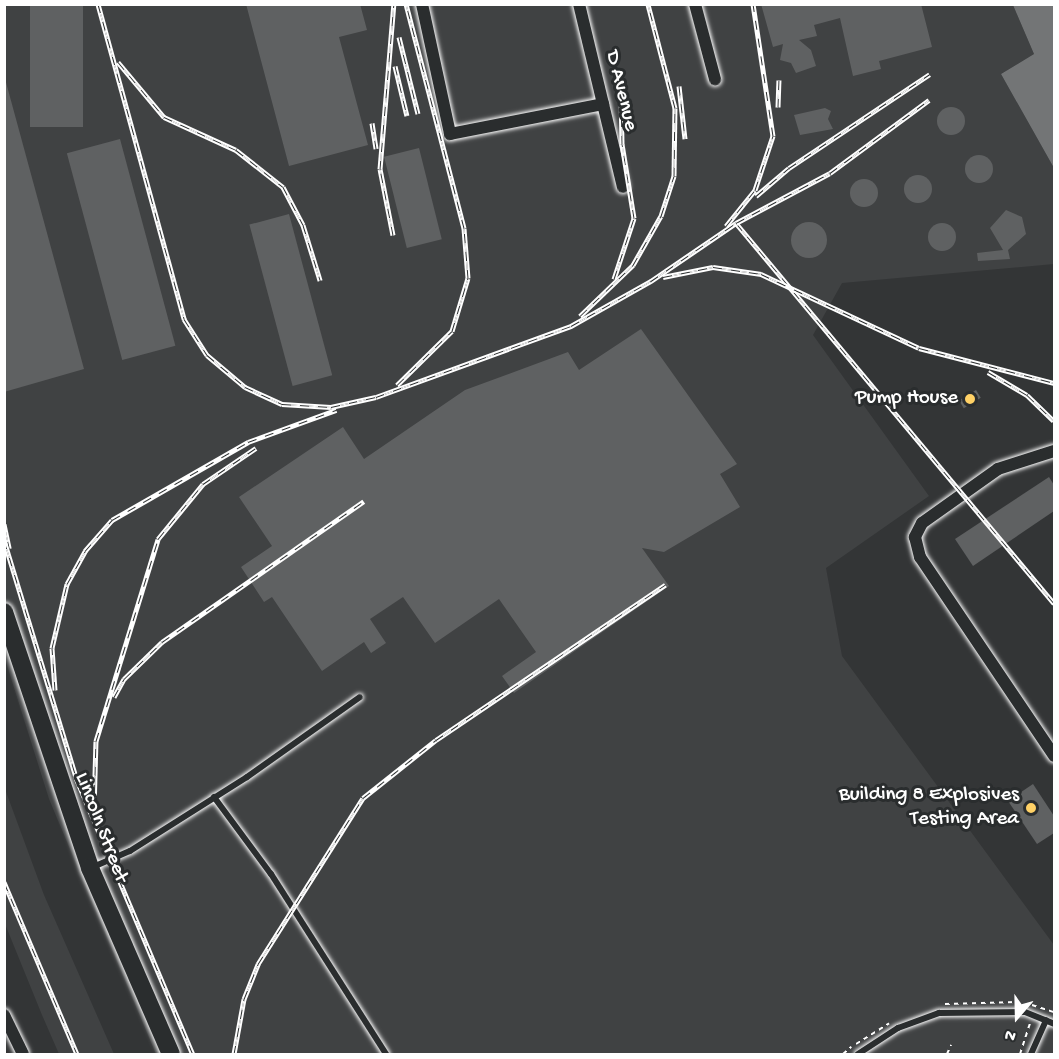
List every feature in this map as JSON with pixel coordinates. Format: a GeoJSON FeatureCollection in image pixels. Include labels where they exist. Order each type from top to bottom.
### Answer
{"type":"FeatureCollection","features":[{"type":"Feature","properties":{"kind":"main road","name":"Lincoln Street"},"geometry":{"type":"LineString","coordinates":[[4,612],[90,868],[171,1054]]}},
{"type":"Feature","properties":{"kind":"street"},"geometry":{"type":"LineString","coordinates":[[422,4],[450,134],[603,104]]}},
{"type":"Feature","properties":{"kind":"street","name":"D Avenue"},"geometry":{"type":"LineString","coordinates":[[579,4],[623,187]]}},
{"type":"Feature","properties":{"kind":"street"},"geometry":{"type":"LineString","coordinates":[[695,4],[715,79]]}},
{"type":"Feature","properties":{"kind":"street"},"geometry":{"type":"LineString","coordinates":[[1054,451],[998,469],[922,523],[915,537],[920,557],[1054,756]]}},
{"type":"Feature","properties":{"kind":"street"},"geometry":{"type":"LineString","coordinates":[[5,1018],[23,1054]]}},
{"type":"Feature","properties":{"kind":"lane"},"geometry":{"type":"LineString","coordinates":[[90,868],[130,851],[214,797],[360,697]]}},
{"type":"Feature","properties":{"kind":"lane"},"geometry":{"type":"LineString","coordinates":[[214,797],[271,874],[386,1054]]}},
{"type":"Feature","properties":{"kind":"lane"},"geometry":{"type":"LineString","coordinates":[[858,1054],[898,1028],[939,1013],[1032,1015],[1054,1024]]}},
{"type":"Feature","properties":{"kind":"lane"},"geometry":{"type":"LineString","coordinates":[[1031,1054],[1046,1020]]}},
{"type":"Feature","properties":{"kind":"path"},"geometry":{"type":"LineString","coordinates":[[1020,1054],[1034,1005]]}},
{"type":"Feature","properties":{"kind":"path"},"geometry":{"type":"LineString","coordinates":[[947,1054],[951,1045]]}},
{"type":"Feature","properties":{"kind":"shaded area"},"geometry":{"type":"Polygon","coordinates":[[[4,5],[1013,5],[1034,54],[1001,74],[1054,168],[1054,264],[842,283],[813,335],[929,496],[826,568],[842,656],[1054,945],[1054,1054],[156,1054],[49,799],[5,659],[4,5]]]}},
{"type":"Feature","properties":{"kind":"shaded area"},"geometry":{"type":"Polygon","coordinates":[[[1013,5],[1054,5],[1054,168],[1001,74],[1034,54],[1013,5]]]}},
{"type":"Feature","properties":{"kind":"shaded area"},"geometry":{"type":"Polygon","coordinates":[[[5,789],[44,895],[114,1054],[59,1054],[42,1015],[5,924],[5,789]]]}},
{"type":"Feature","properties":{"kind":"building"},"geometry":{"type":"Polygon","coordinates":[[[30,4],[83,4],[83,127],[30,127],[30,4]]]}},
{"type":"Feature","properties":{"kind":"building"},"geometry":{"type":"Polygon","coordinates":[[[246,4],[360,4],[367,30],[339,37],[368,145],[289,166],[246,4]]]}},
{"type":"Feature","properties":{"kind":"building"},"geometry":{"type":"Polygon","coordinates":[[[761,4],[921,4],[932,47],[879,61],[881,69],[853,76],[840,18],[814,25],[817,36],[799,40],[811,50],[816,66],[796,73],[791,63],[780,60],[783,44],[773,47],[761,4]]]}},
{"type":"Feature","properties":{"kind":"building"},"geometry":{"type":"Polygon","coordinates":[[[4,75],[84,369],[4,392],[4,75]]]}},
{"type":"Feature","properties":{"kind":"building"},"geometry":{"type":"Polygon","coordinates":[[[951,107],[961,111],[965,121],[961,131],[951,135],[941,131],[937,121],[941,111],[951,107]]]}},
{"type":"Feature","properties":{"kind":"building"},"geometry":{"type":"Polygon","coordinates":[[[825,108],[831,111],[828,119],[833,129],[800,135],[794,115],[825,108]]]}},
{"type":"Feature","properties":{"kind":"building"},"geometry":{"type":"Polygon","coordinates":[[[120,139],[175,346],[122,360],[67,153],[120,139]]]}},
{"type":"Feature","properties":{"kind":"building"},"geometry":{"type":"Polygon","coordinates":[[[419,148],[442,239],[407,248],[384,157],[419,148]]]}},
{"type":"Feature","properties":{"kind":"building"},"geometry":{"type":"Polygon","coordinates":[[[979,155],[989,159],[993,169],[989,179],[979,183],[969,179],[965,169],[969,159],[979,155]]]}},
{"type":"Feature","properties":{"kind":"building"},"geometry":{"type":"Polygon","coordinates":[[[918,175],[928,179],[932,189],[928,199],[918,203],[908,199],[904,189],[908,179],[918,175]]]}},
{"type":"Feature","properties":{"kind":"building"},"geometry":{"type":"Polygon","coordinates":[[[864,179],[874,183],[878,193],[874,203],[864,207],[854,203],[850,193],[854,183],[864,179]]]}},
{"type":"Feature","properties":{"kind":"building"},"geometry":{"type":"Polygon","coordinates":[[[1006,210],[1022,217],[1026,234],[1008,250],[1010,259],[978,261],[977,253],[1003,250],[990,228],[1006,210]]]}},
{"type":"Feature","properties":{"kind":"building"},"geometry":{"type":"Polygon","coordinates":[[[289,214],[332,375],[293,386],[249,225],[289,214]]]}},
{"type":"Feature","properties":{"kind":"building"},"geometry":{"type":"Polygon","coordinates":[[[809,222],[821,228],[827,240],[821,252],[809,258],[797,252],[791,240],[797,228],[809,222]]]}},
{"type":"Feature","properties":{"kind":"building"},"geometry":{"type":"Polygon","coordinates":[[[942,223],[952,227],[956,237],[952,247],[942,251],[932,247],[928,237],[932,227],[942,223]]]}},
{"type":"Feature","properties":{"kind":"building"},"geometry":{"type":"Polygon","coordinates":[[[641,329],[737,464],[720,474],[740,507],[664,552],[642,548],[669,586],[514,693],[502,676],[536,652],[499,599],[435,643],[403,597],[370,619],[386,643],[371,653],[364,642],[322,671],[272,597],[264,602],[241,567],[272,546],[239,497],[343,427],[364,459],[465,390],[568,352],[579,370],[641,329]]]}},
{"type":"Feature","properties":{"kind":"building","name":"Pump House"},"geometry":{"type":"Polygon","coordinates":[[[976,390],[981,398],[964,408],[959,401],[976,390]]]}},
{"type":"Feature","properties":{"kind":"building"},"geometry":{"type":"Polygon","coordinates":[[[1049,477],[1054,485],[1054,511],[973,566],[955,539],[1049,477]]]}},
{"type":"Feature","properties":{"kind":"building","name":"Building 8 Explosives Testing Area"},"geometry":{"type":"Polygon","coordinates":[[[1033,784],[1054,816],[1054,833],[1037,844],[1008,801],[1033,784]]]}},
{"type":"Feature","properties":{"kind":"railway"},"geometry":{"type":"LineString","coordinates":[[98,4],[184,319],[207,355],[245,387],[282,404],[331,407],[376,397],[571,326],[651,281],[736,223],[1054,603]]}},
{"type":"Feature","properties":{"kind":"railway"},"geometry":{"type":"LineString","coordinates":[[393,235],[380,169],[394,4]]}},
{"type":"Feature","properties":{"kind":"railway"},"geometry":{"type":"LineString","coordinates":[[397,385],[452,331],[468,278],[464,228],[406,4]]}},
{"type":"Feature","properties":{"kind":"railway"},"geometry":{"type":"LineString","coordinates":[[580,316],[633,265],[661,216],[674,176],[675,108],[648,4]]}},
{"type":"Feature","properties":{"kind":"railway"},"geometry":{"type":"LineString","coordinates":[[726,226],[755,190],[773,136],[753,4]]}},
{"type":"Feature","properties":{"kind":"railway"},"geometry":{"type":"LineString","coordinates":[[399,37],[418,114]]}},
{"type":"Feature","properties":{"kind":"railway"},"geometry":{"type":"LineString","coordinates":[[118,62],[164,117],[236,150],[283,187],[303,225],[320,280]]}},
{"type":"Feature","properties":{"kind":"railway"},"geometry":{"type":"LineString","coordinates":[[395,66],[407,116]]}},
{"type":"Feature","properties":{"kind":"railway"},"geometry":{"type":"LineString","coordinates":[[756,196],[789,168],[930,74]]}},
{"type":"Feature","properties":{"kind":"railway"},"geometry":{"type":"LineString","coordinates":[[778,107],[779,80]]}},
{"type":"Feature","properties":{"kind":"railway"},"geometry":{"type":"LineString","coordinates":[[679,86],[685,139]]}},
{"type":"Feature","properties":{"kind":"railway"},"geometry":{"type":"LineString","coordinates":[[614,279],[634,218],[622,144],[621,90]]}},
{"type":"Feature","properties":{"kind":"railway"},"geometry":{"type":"LineString","coordinates":[[736,223],[830,173],[929,100]]}},
{"type":"Feature","properties":{"kind":"railway"},"geometry":{"type":"LineString","coordinates":[[372,123],[376,149]]}},
{"type":"Feature","properties":{"kind":"railway"},"geometry":{"type":"LineString","coordinates":[[663,277],[713,267],[761,274],[919,348],[1054,383]]}},
{"type":"Feature","properties":{"kind":"railway"},"geometry":{"type":"LineString","coordinates":[[988,372],[1027,395],[1054,421]]}},
{"type":"Feature","properties":{"kind":"railway"},"geometry":{"type":"LineString","coordinates":[[55,690],[52,648],[67,584],[85,551],[112,520],[248,442],[336,410]]}},
{"type":"Feature","properties":{"kind":"railway"},"geometry":{"type":"LineString","coordinates":[[94,811],[96,741],[158,539],[203,484],[256,448]]}},
{"type":"Feature","properties":{"kind":"railway"},"geometry":{"type":"LineString","coordinates":[[114,697],[124,679],[162,642],[364,501]]}},
{"type":"Feature","properties":{"kind":"railway"},"geometry":{"type":"LineString","coordinates":[[4,524],[9,548]]}},
{"type":"Feature","properties":{"kind":"railway"},"geometry":{"type":"LineString","coordinates":[[4,540],[77,780],[193,1054]]}},
{"type":"Feature","properties":{"kind":"railway"},"geometry":{"type":"LineString","coordinates":[[234,1054],[244,999],[258,964],[363,798],[436,740],[665,585]]}},
{"type":"Feature","properties":{"kind":"railway"},"geometry":{"type":"LineString","coordinates":[[4,882],[77,1054]]}},
{"type":"Feature","properties":{"kind":"place","name":"Pump House"},"geometry":{"type":"Point","coordinates":[970,399]}},
{"type":"Feature","properties":{"kind":"place","name":"Building 8 Explosives Testing Area"},"geometry":{"type":"Point","coordinates":[1031,808]}}]}
